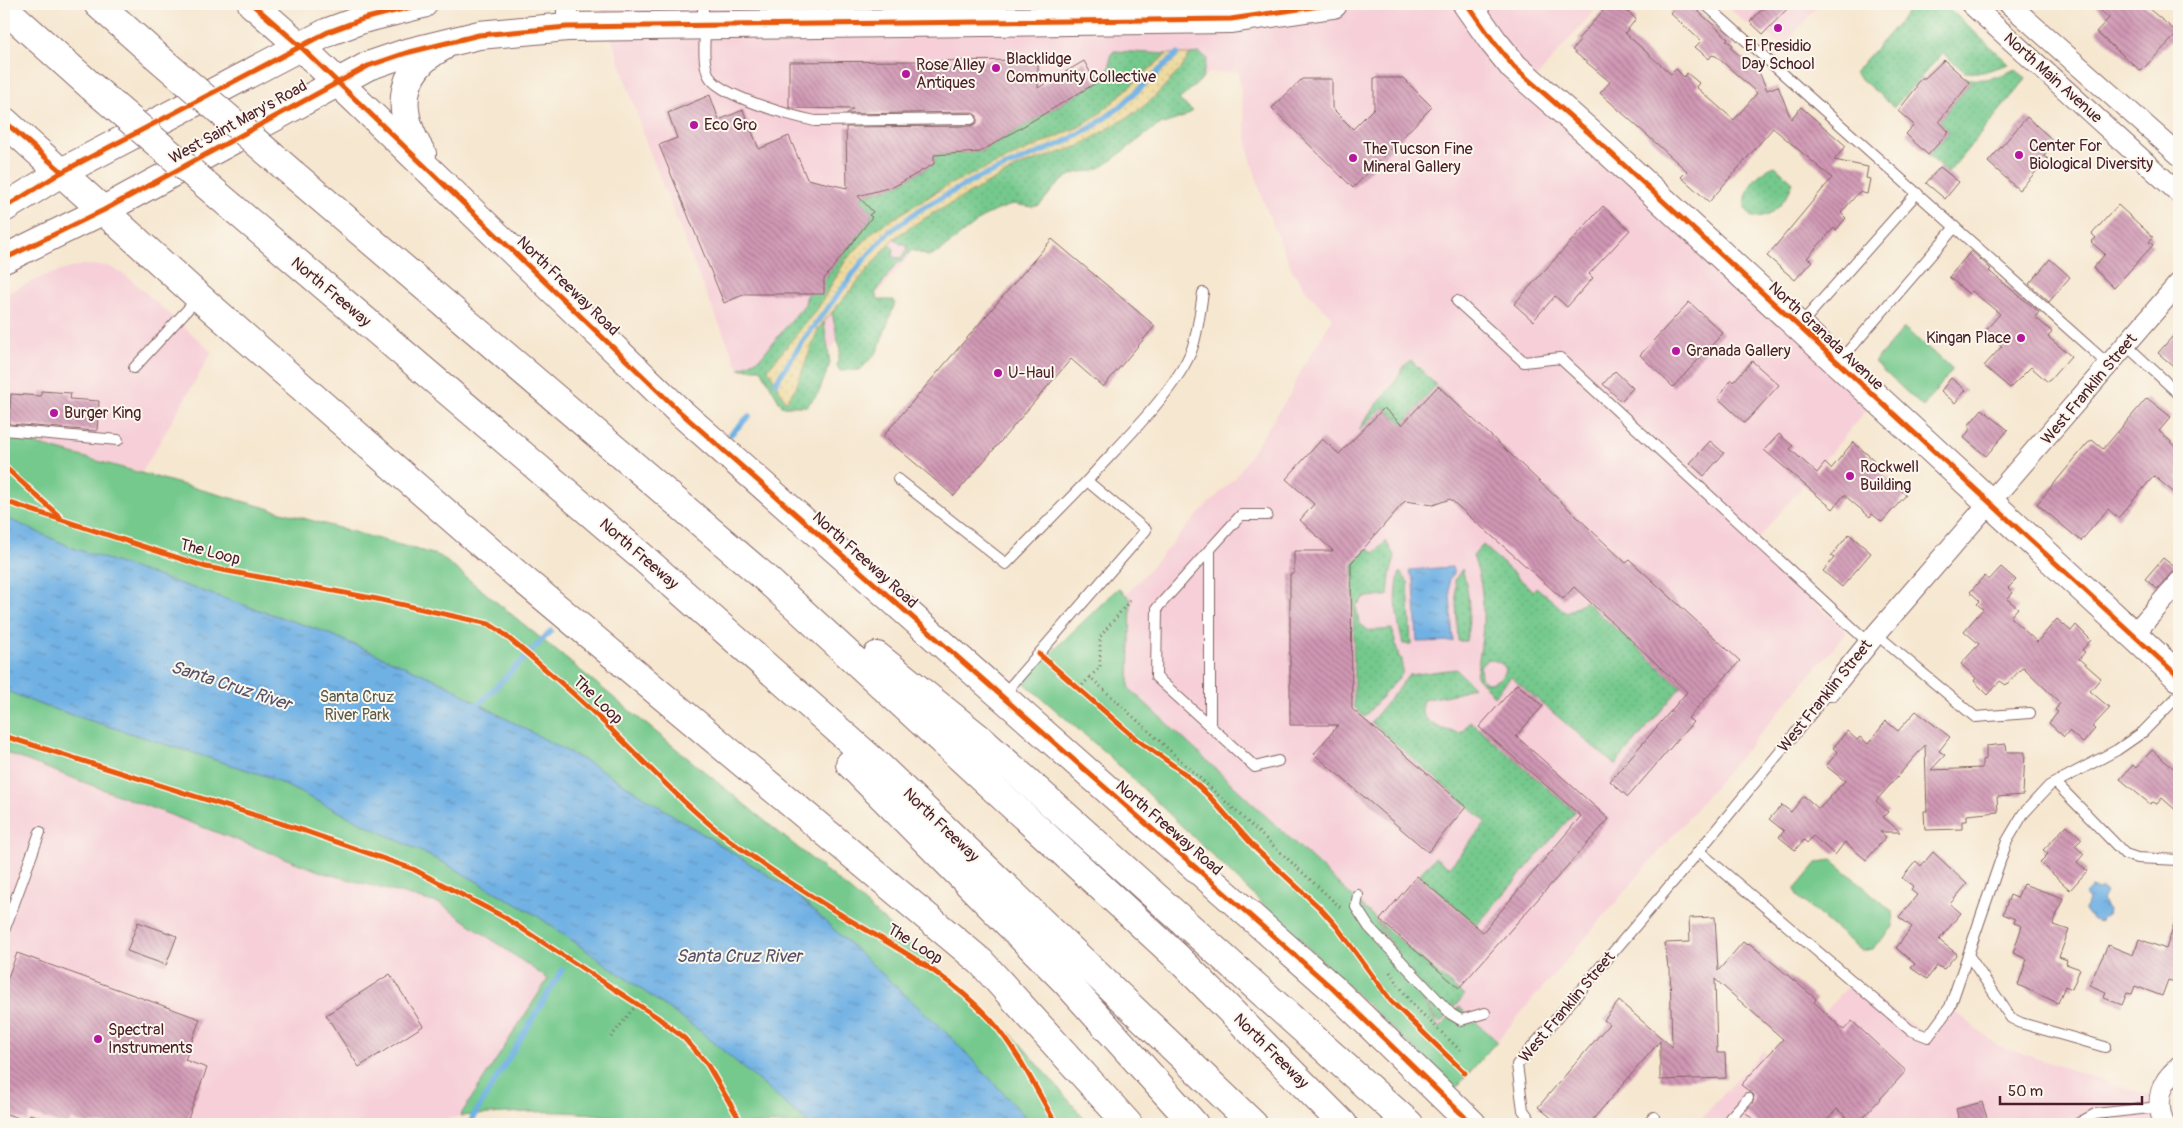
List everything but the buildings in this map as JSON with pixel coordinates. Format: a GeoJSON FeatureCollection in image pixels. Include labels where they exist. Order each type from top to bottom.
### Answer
{"type":"FeatureCollection","features":[{"type":"Feature","properties":{"kind":"main road","name":"North Freeway"},"geometry":{"type":"LineString","coordinates":[[98,4],[293,174],[690,511],[926,724],[1170,951],[1344,1124]]}},
{"type":"Feature","properties":{"kind":"main road","name":"North Freeway Road"},"geometry":{"type":"LineString","coordinates":[[252,4],[300,46],[441,180],[679,411],[1332,988],[1472,1124]]}},
{"type":"Feature","properties":{"kind":"main road"},"geometry":{"type":"LineString","coordinates":[[4,208],[62,172],[328,32],[363,20],[423,4]]}},
{"type":"Feature","properties":{"kind":"main road","name":"West Saint Mary's Road"},"geometry":{"type":"LineString","coordinates":[[4,259],[104,210],[337,82],[384,61],[457,39],[508,31],[567,16],[704,19],[1096,17],[1231,19],[1333,4]]}},
{"type":"Feature","properties":{"kind":"main road","name":"North Granada Avenue"},"geometry":{"type":"LineString","coordinates":[[1467,4],[1493,41],[1531,84],[1587,131],[1990,505],[2179,677]]}},
{"type":"Feature","properties":{"kind":"main road","name":"North Freeway"},"geometry":{"type":"LineString","coordinates":[[9,13],[92,88],[641,556],[880,767],[1253,1124]]}},
{"type":"Feature","properties":{"kind":"main road"},"geometry":{"type":"LineString","coordinates":[[441,180],[410,133],[403,107],[404,94],[414,72],[422,61],[435,50],[457,39]]}},
{"type":"Feature","properties":{"kind":"main road"},"geometry":{"type":"LineString","coordinates":[[4,121],[104,210],[198,298],[501,561],[980,962],[1128,1124]]}},
{"type":"Feature","properties":{"kind":"main road"},"geometry":{"type":"LineString","coordinates":[[690,511],[980,739],[1408,1124]]}},
{"type":"Feature","properties":{"kind":"main road"},"geometry":{"type":"LineString","coordinates":[[641,556],[1066,982],[1194,1124]]}},
{"type":"Feature","properties":{"kind":"street","name":"North Main Avenue"},"geometry":{"type":"LineString","coordinates":[[1971,4],[2179,194]]}},
{"type":"Feature","properties":{"kind":"street","name":"North Main Avenue"},"geometry":{"type":"LineString","coordinates":[[2009,4],[2179,156]]}},
{"type":"Feature","properties":{"kind":"street","name":"West Franklin Street"},"geometry":{"type":"LineString","coordinates":[[1830,691],[1873,638],[1990,505],[2179,283]]}},
{"type":"Feature","properties":{"kind":"street"},"geometry":{"type":"LineString","coordinates":[[2133,635],[2179,582]]}},
{"type":"Feature","properties":{"kind":"street"},"geometry":{"type":"LineString","coordinates":[[2161,1116],[2158,1099],[2162,1085],[2170,1074],[2179,1067]]}},
{"type":"Feature","properties":{"kind":"lane"},"geometry":{"type":"LineString","coordinates":[[1705,4],[2109,365]]}},
{"type":"Feature","properties":{"kind":"lane"},"geometry":{"type":"LineString","coordinates":[[704,19],[705,60],[712,81],[726,91],[792,116],[823,121],[971,119]]}},
{"type":"Feature","properties":{"kind":"lane"},"geometry":{"type":"LineString","coordinates":[[1798,327],[1917,193]]}},
{"type":"Feature","properties":{"kind":"lane"},"geometry":{"type":"LineString","coordinates":[[1838,363],[1955,227]]}},
{"type":"Feature","properties":{"kind":"lane"},"geometry":{"type":"LineString","coordinates":[[898,479],[1006,564],[1088,481],[1166,392],[1192,349],[1203,293]]}},
{"type":"Feature","properties":{"kind":"lane"},"geometry":{"type":"LineString","coordinates":[[134,368],[198,298]]}},
{"type":"Feature","properties":{"kind":"lane"},"geometry":{"type":"LineString","coordinates":[[1457,301],[1524,362],[1560,358],[1873,638],[1975,717],[2030,713]]}},
{"type":"Feature","properties":{"kind":"lane"},"geometry":{"type":"LineString","coordinates":[[2126,346],[2179,394]]}},
{"type":"Feature","properties":{"kind":"lane"},"geometry":{"type":"LineString","coordinates":[[4,430],[118,440]]}},
{"type":"Feature","properties":{"kind":"lane"},"geometry":{"type":"LineString","coordinates":[[1001,697],[1146,530],[1088,481]]}},
{"type":"Feature","properties":{"kind":"lane"},"geometry":{"type":"LineString","coordinates":[[1267,515],[1241,515],[1157,608],[1156,677],[1254,766],[1278,761]]}},
{"type":"Feature","properties":{"kind":"lane"},"geometry":{"type":"LineString","coordinates":[[1210,549],[1210,726]]}},
{"type":"Feature","properties":{"kind":"lane","name":"West Franklin Street"},"geometry":{"type":"LineString","coordinates":[[1533,1124],[1523,1110],[1517,1065],[1699,851],[1830,691]]}},
{"type":"Feature","properties":{"kind":"lane"},"geometry":{"type":"LineString","coordinates":[[1699,851],[1910,1030],[1928,1037],[1950,1007],[2007,841],[2036,799],[2056,783],[2117,750],[2143,732],[2179,695]]}},
{"type":"Feature","properties":{"kind":"lane"},"geometry":{"type":"LineString","coordinates":[[2056,783],[2125,854],[2137,858],[2179,860]]}},
{"type":"Feature","properties":{"kind":"lane"},"geometry":{"type":"LineString","coordinates":[[4,930],[40,832]]}},
{"type":"Feature","properties":{"kind":"lane"},"geometry":{"type":"LineString","coordinates":[[1358,895],[1356,907],[1369,926],[1451,1014],[1460,1020],[1485,1013]]}},
{"type":"Feature","properties":{"kind":"lane"},"geometry":{"type":"LineString","coordinates":[[1969,956],[2011,1018],[2021,1023],[2104,1047]]}},
{"type":"Feature","properties":{"kind":"lane"},"geometry":{"type":"LineString","coordinates":[[1728,1124],[1730,1118],[1748,1098]]}},
{"type":"Feature","properties":{"kind":"lane"},"geometry":{"type":"LineString","coordinates":[[2077,1124],[2096,1114],[2161,1116]]}},
{"type":"Feature","properties":{"kind":"path"},"geometry":{"type":"LineString","coordinates":[[1080,689],[1100,667],[1100,637],[1132,599]]}},
{"type":"Feature","properties":{"kind":"path"},"geometry":{"type":"LineString","coordinates":[[1090,677],[1346,913]]}},
{"type":"Feature","properties":{"kind":"path"},"geometry":{"type":"LineString","coordinates":[[1073,684],[1086,696]]}},
{"type":"Feature","properties":{"kind":"path"},"geometry":{"type":"LineString","coordinates":[[1184,773],[1209,796]]}},
{"type":"Feature","properties":{"kind":"path"},"geometry":{"type":"LineString","coordinates":[[1390,972],[1412,1004],[1463,1053]]}},
{"type":"Feature","properties":{"kind":"path"},"geometry":{"type":"LineString","coordinates":[[629,998],[644,1008]]}},
{"type":"Feature","properties":{"kind":"path"},"geometry":{"type":"LineString","coordinates":[[611,1037],[637,1004]]}},
{"type":"Feature","properties":{"kind":"shaded area"},"geometry":{"type":"Polygon","coordinates":[[[1085,4],[1600,4],[1531,84],[1876,399],[1752,546],[1847,632],[1497,1041],[1459,1007],[1439,1029],[1374,917],[1129,688],[1131,599],[1126,595],[1202,510],[1236,477],[1290,394],[1301,370],[1333,318],[1308,293],[1293,272],[1265,206],[1249,153],[1238,72],[1209,73],[1092,151],[927,235],[786,402],[768,369],[739,369],[699,277],[647,145],[602,9],[1085,4]]]}},
{"type":"Feature","properties":{"kind":"shaded area","name":"El Presidio Day School"},"geometry":{"type":"Polygon","coordinates":[[[1725,4],[1819,4],[1783,47],[1765,32],[1763,34],[1750,22],[1748,25],[1725,4]]]}},
{"type":"Feature","properties":{"kind":"shaded area"},"geometry":{"type":"Polygon","coordinates":[[[82,265],[108,266],[128,277],[212,352],[142,472],[4,435],[4,294],[49,274],[82,265]]]}},
{"type":"Feature","properties":{"kind":"shaded area"},"geometry":{"type":"Polygon","coordinates":[[[4,752],[324,873],[441,904],[548,979],[460,1116],[422,1124],[4,1124],[4,752]]]}},
{"type":"Feature","properties":{"kind":"shaded area"},"geometry":{"type":"Polygon","coordinates":[[[1852,981],[1928,1037],[1950,1007],[1996,1045],[2159,1099],[2164,1124],[1696,1124],[1763,1051],[1779,1065],[1852,981]]]}},
{"type":"Feature","properties":{"kind":"green space"},"geometry":{"type":"Polygon","coordinates":[[[1915,4],[1944,4],[2009,64],[1983,72],[1965,72],[1943,53],[1894,107],[1854,73],[1915,4]]]}},
{"type":"Feature","properties":{"kind":"green space"},"geometry":{"type":"Polygon","coordinates":[[[1114,51],[1167,54],[1099,114],[1079,127],[937,191],[875,230],[843,265],[818,308],[805,357],[818,329],[824,322],[830,363],[819,392],[807,406],[782,406],[761,369],[739,369],[760,358],[805,304],[807,294],[824,279],[872,217],[859,197],[895,186],[934,164],[934,155],[980,152],[1096,83],[1110,67],[1110,56],[1114,51]]]}},
{"type":"Feature","properties":{"kind":"green space"},"geometry":{"type":"Polygon","coordinates":[[[1199,53],[1207,58],[1202,79],[1179,100],[1193,111],[1184,117],[1157,126],[1105,165],[1093,171],[1079,172],[1067,177],[1054,188],[1040,205],[1032,207],[1013,204],[986,215],[939,252],[928,256],[912,250],[893,268],[875,294],[879,300],[894,300],[895,303],[877,352],[860,370],[840,371],[837,366],[840,349],[832,313],[889,244],[894,249],[893,257],[900,258],[907,251],[907,244],[900,244],[894,238],[921,220],[1019,166],[1073,147],[1136,112],[1150,101],[1175,75],[1190,54],[1199,53]]]}},
{"type":"Feature","properties":{"kind":"green space"},"geometry":{"type":"Polygon","coordinates":[[[2015,69],[2026,79],[1948,173],[1928,155],[1949,132],[1939,121],[1970,83],[1964,78],[1991,78],[2015,69]]]}},
{"type":"Feature","properties":{"kind":"green space"},"geometry":{"type":"Polygon","coordinates":[[[1775,166],[1793,182],[1787,196],[1778,207],[1767,215],[1752,217],[1745,208],[1749,188],[1757,177],[1775,166]]]}},
{"type":"Feature","properties":{"kind":"green space"},"geometry":{"type":"Polygon","coordinates":[[[1904,328],[1953,369],[1923,407],[1874,362],[1904,328]]]}},
{"type":"Feature","properties":{"kind":"green space"},"geometry":{"type":"Polygon","coordinates":[[[1411,360],[1436,385],[1419,405],[1422,409],[1407,427],[1383,407],[1359,431],[1370,413],[1411,360]]]}},
{"type":"Feature","properties":{"kind":"green space","name":"Santa Cruz River Park"},"geometry":{"type":"Polygon","coordinates":[[[4,435],[440,556],[852,892],[1017,1040],[1089,1124],[642,1124],[620,1118],[575,1113],[529,1112],[460,1116],[548,979],[441,904],[324,873],[4,752],[4,435]]]}},
{"type":"Feature","properties":{"kind":"green space"},"geometry":{"type":"Polygon","coordinates":[[[1386,541],[1395,557],[1390,575],[1388,596],[1365,597],[1356,606],[1359,623],[1369,631],[1392,629],[1399,657],[1402,659],[1402,674],[1364,717],[1354,707],[1353,564],[1368,548],[1374,553],[1386,541]]]}},
{"type":"Feature","properties":{"kind":"green space"},"geometry":{"type":"Polygon","coordinates":[[[1483,545],[1533,591],[1536,587],[1567,613],[1585,601],[1681,687],[1615,765],[1511,677],[1494,696],[1476,676],[1483,630],[1483,600],[1478,571],[1473,556],[1483,545]],[[1488,659],[1480,666],[1481,678],[1487,683],[1498,679],[1506,670],[1501,664],[1488,659]]]}},
{"type":"Feature","properties":{"kind":"green space"},"geometry":{"type":"Polygon","coordinates":[[[1462,569],[1467,587],[1469,623],[1466,641],[1458,641],[1455,580],[1462,569]]]}},
{"type":"Feature","properties":{"kind":"green space"},"geometry":{"type":"Polygon","coordinates":[[[1400,572],[1408,582],[1411,644],[1403,644],[1399,626],[1396,599],[1400,572]]]}},
{"type":"Feature","properties":{"kind":"green space"},"geometry":{"type":"Polygon","coordinates":[[[1118,588],[1131,599],[1129,688],[1374,917],[1439,1028],[1459,1007],[1497,1041],[1455,1089],[1108,755],[1022,681],[1118,588]]]}},
{"type":"Feature","properties":{"kind":"green space"},"geometry":{"type":"Polygon","coordinates":[[[1456,669],[1473,686],[1459,693],[1423,700],[1423,714],[1427,720],[1439,727],[1461,733],[1470,721],[1575,812],[1477,925],[1419,875],[1435,857],[1449,868],[1486,822],[1371,722],[1409,675],[1456,669]]]}},
{"type":"Feature","properties":{"kind":"green space"},"geometry":{"type":"Polygon","coordinates":[[[1832,860],[1892,911],[1893,927],[1873,949],[1862,951],[1797,896],[1795,889],[1818,862],[1832,860]]]}},
{"type":"Feature","properties":{"kind":"green space"},"geometry":{"type":"Polygon","coordinates":[[[1379,922],[1464,996],[1440,1023],[1436,1020],[1379,922]]]}},
{"type":"Feature","properties":{"kind":"sand"},"geometry":{"type":"Polygon","coordinates":[[[1167,54],[1190,54],[1181,69],[1150,101],[1136,112],[1079,146],[1019,166],[921,220],[894,238],[818,329],[796,387],[786,402],[768,369],[818,308],[846,260],[875,230],[948,185],[1079,127],[1099,114],[1167,54]]]}},
{"type":"Feature","properties":{"kind":"water","name":"Santa Cruz River"},"geometry":{"type":"Polygon","coordinates":[[[4,517],[73,548],[325,632],[448,685],[479,704],[600,769],[790,889],[952,1038],[1032,1124],[809,1124],[700,1031],[536,915],[444,863],[266,776],[41,705],[4,690],[4,517]]]}},
{"type":"Feature","properties":{"kind":"water"},"geometry":{"type":"Polygon","coordinates":[[[1452,567],[1454,574],[1449,579],[1453,641],[1417,642],[1414,580],[1409,570],[1452,567]]]}},
{"type":"Feature","properties":{"kind":"water"},"geometry":{"type":"Polygon","coordinates":[[[2091,888],[2099,890],[2101,888],[2106,892],[2102,900],[2108,910],[2107,915],[2099,922],[2093,920],[2085,910],[2088,900],[2084,895],[2091,888]]]}},
{"type":"Feature","properties":{"kind":"waterway"},"geometry":{"type":"LineString","coordinates":[[776,382],[805,338],[863,261],[889,232],[924,207],[978,178],[1063,143],[1094,126],[1120,107],[1177,54]]}},
{"type":"Feature","properties":{"kind":"waterway"},"geometry":{"type":"LineString","coordinates":[[731,434],[749,416]]}},
{"type":"Feature","properties":{"kind":"waterway"},"geometry":{"type":"LineString","coordinates":[[472,708],[479,704],[551,631]]}},
{"type":"Feature","properties":{"kind":"waterway"},"geometry":{"type":"LineString","coordinates":[[469,1124],[562,970]]}},
{"type":"Feature","properties":{"kind":"cycle path"},"geometry":{"type":"LineString","coordinates":[[252,4],[300,46],[679,411],[1332,988],[1472,1124]]}},
{"type":"Feature","properties":{"kind":"cycle path"},"geometry":{"type":"LineString","coordinates":[[4,208],[62,172],[328,32],[363,19],[423,4]]}},
{"type":"Feature","properties":{"kind":"cycle path"},"geometry":{"type":"LineString","coordinates":[[4,259],[104,210],[368,66],[406,53],[479,35],[567,27],[1231,19],[1333,4]]}},
{"type":"Feature","properties":{"kind":"cycle path"},"geometry":{"type":"LineString","coordinates":[[1467,4],[1514,67],[1587,131],[2179,677]]}},
{"type":"Feature","properties":{"kind":"cycle path"},"geometry":{"type":"LineString","coordinates":[[4,121],[62,172]]}},
{"type":"Feature","properties":{"kind":"cycle path"},"geometry":{"type":"LineString","coordinates":[[4,466],[60,517]]}},
{"type":"Feature","properties":{"kind":"cycle path","name":"The Loop"},"geometry":{"type":"LineString","coordinates":[[4,501],[206,567],[377,599],[489,624],[548,671],[611,729],[695,812],[732,842],[848,919],[905,952],[940,976],[974,1003],[990,1019],[1009,1043],[1056,1124]]}},
{"type":"Feature","properties":{"kind":"cycle path"},"geometry":{"type":"LineString","coordinates":[[1039,654],[1135,738],[1184,773],[1209,796],[1257,850],[1320,908],[1337,927],[1391,1001],[1465,1073]]}},
{"type":"Feature","properties":{"kind":"cycle path"},"geometry":{"type":"LineString","coordinates":[[4,736],[305,831],[413,869],[504,917],[657,1017],[684,1038],[707,1064],[742,1124]]}},
{"type":"Feature","properties":{"kind":"place","name":"El Presidio Day School"},"geometry":{"type":"Point","coordinates":[1778,28]}},
{"type":"Feature","properties":{"kind":"place","name":"Blacklidge Community Collective"},"geometry":{"type":"Point","coordinates":[996,68]}},
{"type":"Feature","properties":{"kind":"place","name":"Rose Alley Antiques"},"geometry":{"type":"Point","coordinates":[906,74]}},
{"type":"Feature","properties":{"kind":"place","name":"Eco Gro"},"geometry":{"type":"Point","coordinates":[694,125]}},
{"type":"Feature","properties":{"kind":"place","name":"Center For Biological Diversity"},"geometry":{"type":"Point","coordinates":[2019,155]}},
{"type":"Feature","properties":{"kind":"place","name":"The Tucson Fine Mineral Gallery"},"geometry":{"type":"Point","coordinates":[1353,158]}},
{"type":"Feature","properties":{"kind":"place","name":"Kingan Place"},"geometry":{"type":"Point","coordinates":[2021,338]}},
{"type":"Feature","properties":{"kind":"place","name":"Granada Gallery"},"geometry":{"type":"Point","coordinates":[1676,351]}},
{"type":"Feature","properties":{"kind":"place","name":"U-Haul"},"geometry":{"type":"Point","coordinates":[998,373]}},
{"type":"Feature","properties":{"kind":"place","name":"Burger King"},"geometry":{"type":"Point","coordinates":[54,413]}},
{"type":"Feature","properties":{"kind":"place","name":"Rockwell Building"},"geometry":{"type":"Point","coordinates":[1850,476]}},
{"type":"Feature","properties":{"kind":"place","name":"Spectral Instruments"},"geometry":{"type":"Point","coordinates":[98,1039]}}]}
